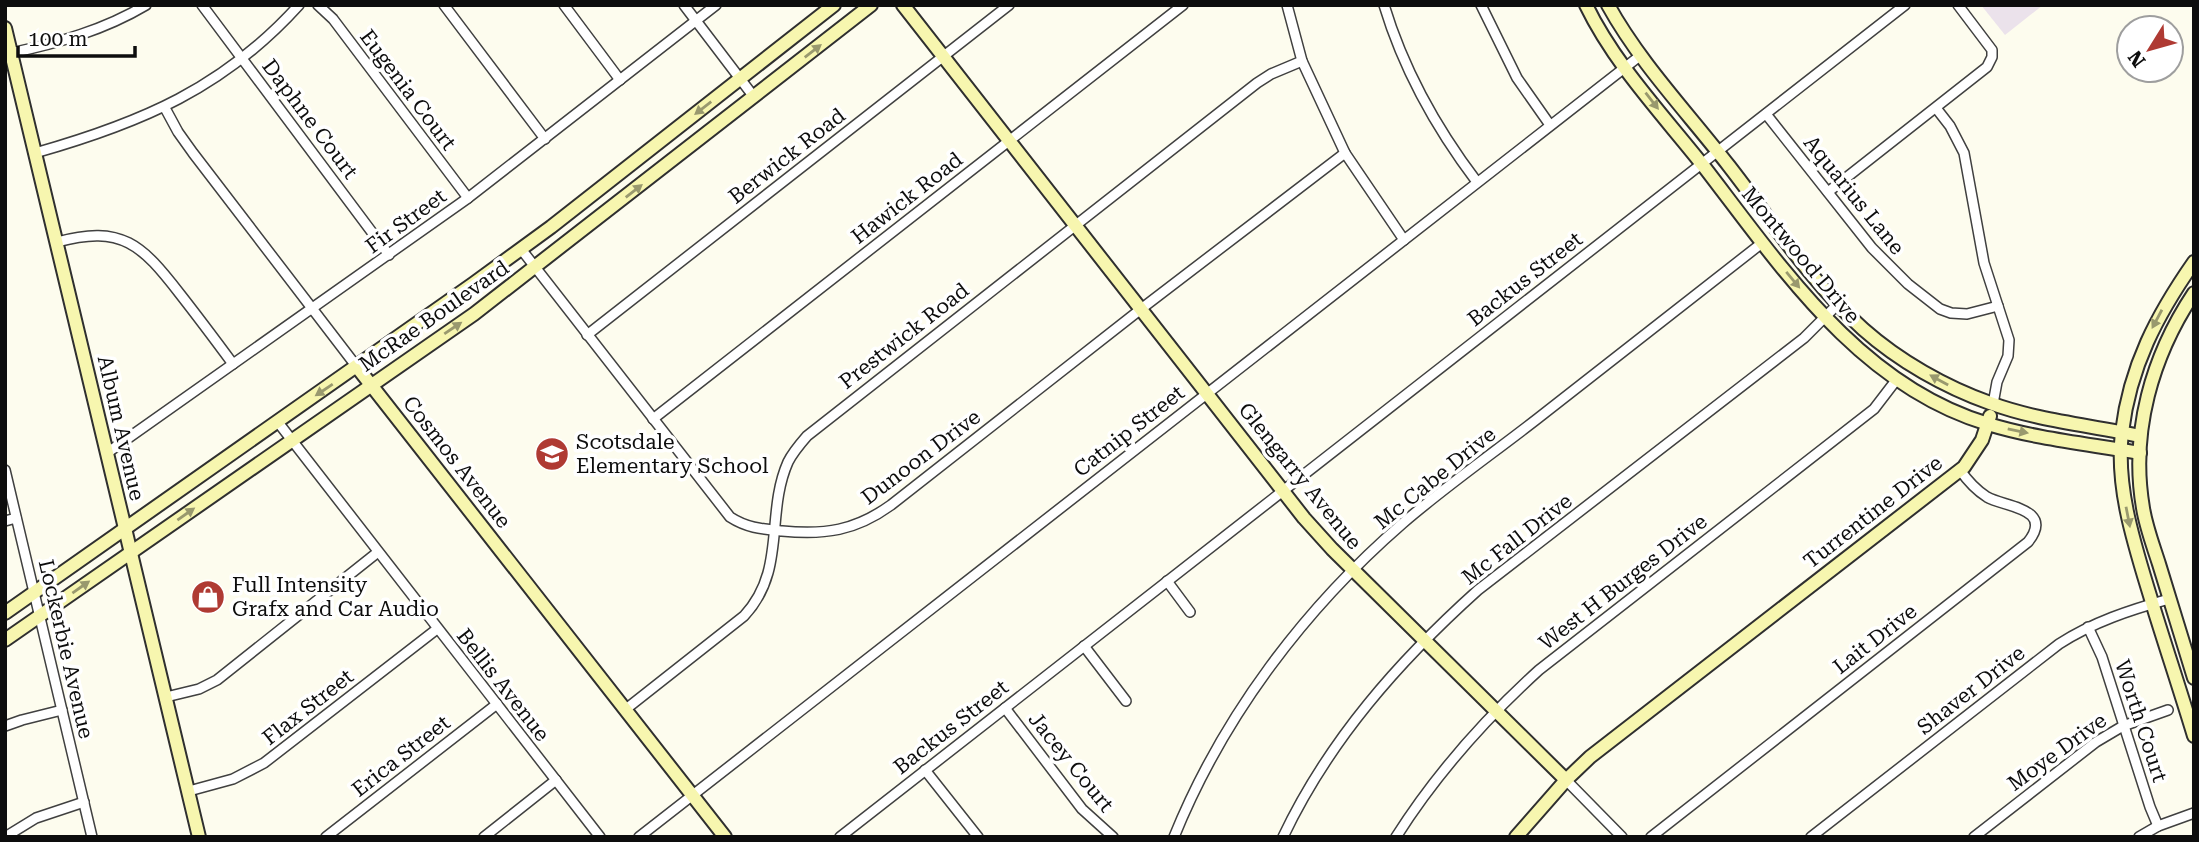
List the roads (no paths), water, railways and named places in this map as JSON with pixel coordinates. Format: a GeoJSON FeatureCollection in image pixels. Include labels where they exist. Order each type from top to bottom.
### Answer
{"type":"FeatureCollection","features":[{"type":"Feature","properties":{"kind":"main road","name":"McRae Boulevard"},"geometry":{"type":"LineString","coordinates":[[5,613],[521,249],[834,5]]}},
{"type":"Feature","properties":{"kind":"main road","name":"McRae Boulevard"},"geometry":{"type":"LineString","coordinates":[[5,640],[474,314],[871,5]]}},
{"type":"Feature","properties":{"kind":"main road","name":"Glengarry Avenue"},"geometry":{"type":"LineString","coordinates":[[903,5],[1318,535],[1566,780]]}},
{"type":"Feature","properties":{"kind":"main road","name":"Montwood Drive"},"geometry":{"type":"LineString","coordinates":[[1586,5],[1600,32],[1625,67],[1762,243],[1824,317],[1859,350],[1896,379],[1951,409],[1989,424],[2140,453]]}},
{"type":"Feature","properties":{"kind":"main road","name":"Montwood Drive"},"geometry":{"type":"LineString","coordinates":[[1608,5],[1641,55],[1838,304],[1864,330],[1893,352],[1952,387],[1993,404],[2048,420],[2140,436]]}},
{"type":"Feature","properties":{"kind":"main road","name":"Album Avenue"},"geometry":{"type":"LineString","coordinates":[[5,28],[200,837]]}},
{"type":"Feature","properties":{"kind":"main road"},"geometry":{"type":"LineString","coordinates":[[2194,262],[2156,320],[2141,354],[2122,432],[2121,450],[2130,528],[2194,736]]}},
{"type":"Feature","properties":{"kind":"main road"},"geometry":{"type":"LineString","coordinates":[[2182,279],[2194,286]]}},
{"type":"Feature","properties":{"kind":"main road"},"geometry":{"type":"LineString","coordinates":[[2194,293],[2157,364],[2140,436],[2140,483],[2145,518],[2194,678]]}},
{"type":"Feature","properties":{"kind":"main road","name":"Cosmos Avenue"},"geometry":{"type":"LineString","coordinates":[[357,367],[725,837]]}},
{"type":"Feature","properties":{"kind":"main road","name":"Turrentine Drive"},"geometry":{"type":"LineString","coordinates":[[1516,837],[1566,780],[1613,738],[1960,470],[1975,453],[1989,424],[1993,404]]}},
{"type":"Feature","properties":{"kind":"main road"},"geometry":{"type":"LineString","coordinates":[[208,470],[220,490]]}},
{"type":"Feature","properties":{"kind":"street"},"geometry":{"type":"LineString","coordinates":[[11,53],[69,39],[146,5]]}},
{"type":"Feature","properties":{"kind":"street","name":"Daphne Court"},"geometry":{"type":"LineString","coordinates":[[202,5],[389,255]]}},
{"type":"Feature","properties":{"kind":"street"},"geometry":{"type":"LineString","coordinates":[[35,153],[95,135],[165,108],[201,88],[242,59],[279,27],[299,5]]}},
{"type":"Feature","properties":{"kind":"street","name":"Eugenia Court"},"geometry":{"type":"LineString","coordinates":[[318,5],[334,19],[467,198]]}},
{"type":"Feature","properties":{"kind":"street"},"geometry":{"type":"LineString","coordinates":[[443,5],[545,139]]}},
{"type":"Feature","properties":{"kind":"street"},"geometry":{"type":"LineString","coordinates":[[564,5],[620,80]]}},
{"type":"Feature","properties":{"kind":"street"},"geometry":{"type":"LineString","coordinates":[[684,5],[754,97]]}},
{"type":"Feature","properties":{"kind":"street","name":"Fir Street"},"geometry":{"type":"LineString","coordinates":[[107,453],[467,198],[716,5]]}},
{"type":"Feature","properties":{"kind":"street","name":"Berwick Road"},"geometry":{"type":"LineString","coordinates":[[587,335],[1009,5]]}},
{"type":"Feature","properties":{"kind":"street","name":"Hawick Road"},"geometry":{"type":"LineString","coordinates":[[653,419],[1183,5]]}},
{"type":"Feature","properties":{"kind":"street"},"geometry":{"type":"LineString","coordinates":[[1287,5],[1302,61],[1345,153],[1404,240]]}},
{"type":"Feature","properties":{"kind":"street"},"geometry":{"type":"LineString","coordinates":[[1384,5],[1398,48],[1424,104],[1477,182]]}},
{"type":"Feature","properties":{"kind":"street"},"geometry":{"type":"LineString","coordinates":[[1481,5],[1517,78],[1550,125]]}},
{"type":"Feature","properties":{"kind":"street","name":"Backus Street"},"geometry":{"type":"LineString","coordinates":[[846,835],[1004,708],[1905,5]]}},
{"type":"Feature","properties":{"kind":"street"},"geometry":{"type":"LineString","coordinates":[[1828,192],[1987,67],[1992,57],[1988,43],[1958,5]]}},
{"type":"Feature","properties":{"kind":"street","name":"Catnip Street"},"geometry":{"type":"LineString","coordinates":[[639,837],[1641,55]]}},
{"type":"Feature","properties":{"kind":"street","name":"Prestwick Road"},"geometry":{"type":"LineString","coordinates":[[626,709],[751,608],[767,582],[785,470],[807,436],[1257,83],[1302,61]]}},
{"type":"Feature","properties":{"kind":"street","name":"Cosmos Avenue"},"geometry":{"type":"LineString","coordinates":[[165,108],[193,153],[357,367]]}},
{"type":"Feature","properties":{"kind":"street","name":"Turrentine Drive"},"geometry":{"type":"LineString","coordinates":[[1936,108],[1950,126],[1964,153],[1984,263],[2007,330],[2009,346],[1993,404]]}},
{"type":"Feature","properties":{"kind":"street","name":"Aquarius Lane"},"geometry":{"type":"LineString","coordinates":[[1766,114],[1858,233],[1886,263],[1940,309],[1960,314],[1998,306]]}},
{"type":"Feature","properties":{"kind":"street","name":"Dunoon Drive"},"geometry":{"type":"LineString","coordinates":[[521,249],[730,517],[747,527],[826,533],[854,525],[881,512],[1345,153]]}},
{"type":"Feature","properties":{"kind":"street"},"geometry":{"type":"LineString","coordinates":[[57,242],[77,236],[100,235],[129,242],[142,250],[159,266],[233,364]]}},
{"type":"Feature","properties":{"kind":"street","name":"Mc Cabe Drive"},"geometry":{"type":"LineString","coordinates":[[1174,837],[1207,766],[1251,694],[1299,630],[1354,571],[1423,507],[1762,243]]}},
{"type":"Feature","properties":{"kind":"street","name":"Mc Fall Drive"},"geometry":{"type":"LineString","coordinates":[[1283,837],[1304,795],[1334,749],[1380,688],[1424,641],[1478,590],[1804,338],[1838,304]]}},
{"type":"Feature","properties":{"kind":"street","name":"West H Burges Drive"},"geometry":{"type":"LineString","coordinates":[[1396,837],[1446,766],[1495,711],[1539,670],[1874,409],[1896,379]]}},
{"type":"Feature","properties":{"kind":"street","name":"Bellis Avenue"},"geometry":{"type":"LineString","coordinates":[[278,421],[600,837]]}},
{"type":"Feature","properties":{"kind":"street","name":"Lockerbie Avenue"},"geometry":{"type":"LineString","coordinates":[[5,470],[92,837]]}},
{"type":"Feature","properties":{"kind":"street","name":"Lait Drive"},"geometry":{"type":"LineString","coordinates":[[1651,837],[2028,542],[2035,528],[2029,513],[2021,507],[1988,497],[1970,483],[1960,470]]}},
{"type":"Feature","properties":{"kind":"street"},"geometry":{"type":"LineString","coordinates":[[5,521],[16,518]]}},
{"type":"Feature","properties":{"kind":"street"},"geometry":{"type":"LineString","coordinates":[[166,696],[199,689],[217,680],[378,552]]}},
{"type":"Feature","properties":{"kind":"street"},"geometry":{"type":"LineString","coordinates":[[1167,581],[1189,612]]}},
{"type":"Feature","properties":{"kind":"street","name":"Shaver Drive"},"geometry":{"type":"LineString","coordinates":[[1811,837],[2059,644],[2088,627],[2169,599]]}},
{"type":"Feature","properties":{"kind":"street","name":"Worth Court"},"geometry":{"type":"LineString","coordinates":[[2088,627],[2102,657],[2158,826]]}},
{"type":"Feature","properties":{"kind":"street","name":"Flax Street"},"geometry":{"type":"LineString","coordinates":[[189,791],[233,779],[264,764],[437,629]]}},
{"type":"Feature","properties":{"kind":"street"},"geometry":{"type":"LineString","coordinates":[[1084,646],[1126,701]]}},
{"type":"Feature","properties":{"kind":"street","name":"Erica Street"},"geometry":{"type":"LineString","coordinates":[[326,837],[497,704]]}},
{"type":"Feature","properties":{"kind":"street","name":"Jacey Court"},"geometry":{"type":"LineString","coordinates":[[1004,708],[1082,809],[1113,837]]}},
{"type":"Feature","properties":{"kind":"street"},"geometry":{"type":"LineString","coordinates":[[5,726],[22,719],[62,710]]}},
{"type":"Feature","properties":{"kind":"street","name":"Moye Drive"},"geometry":{"type":"LineString","coordinates":[[1974,837],[2096,742],[2123,726],[2168,710]]}},
{"type":"Feature","properties":{"kind":"street"},"geometry":{"type":"LineString","coordinates":[[925,770],[978,837]]}},
{"type":"Feature","properties":{"kind":"street"},"geometry":{"type":"LineString","coordinates":[[484,837],[555,780]]}},
{"type":"Feature","properties":{"kind":"street","name":"Glengarry Avenue"},"geometry":{"type":"LineString","coordinates":[[1566,780],[1622,837]]}},
{"type":"Feature","properties":{"kind":"street"},"geometry":{"type":"LineString","coordinates":[[5,837],[36,818],[84,802]]}},
{"type":"Feature","properties":{"kind":"street"},"geometry":{"type":"LineString","coordinates":[[2138,837],[2158,826],[2194,813]]}},
{"type":"Feature","properties":{"kind":"place","name":"Scotsdale Elementary School"},"geometry":{"type":"Point","coordinates":[552,454]}},
{"type":"Feature","properties":{"kind":"place","name":"Full Intensity Grafx and Car Audio"},"geometry":{"type":"Point","coordinates":[208,597]}}]}
